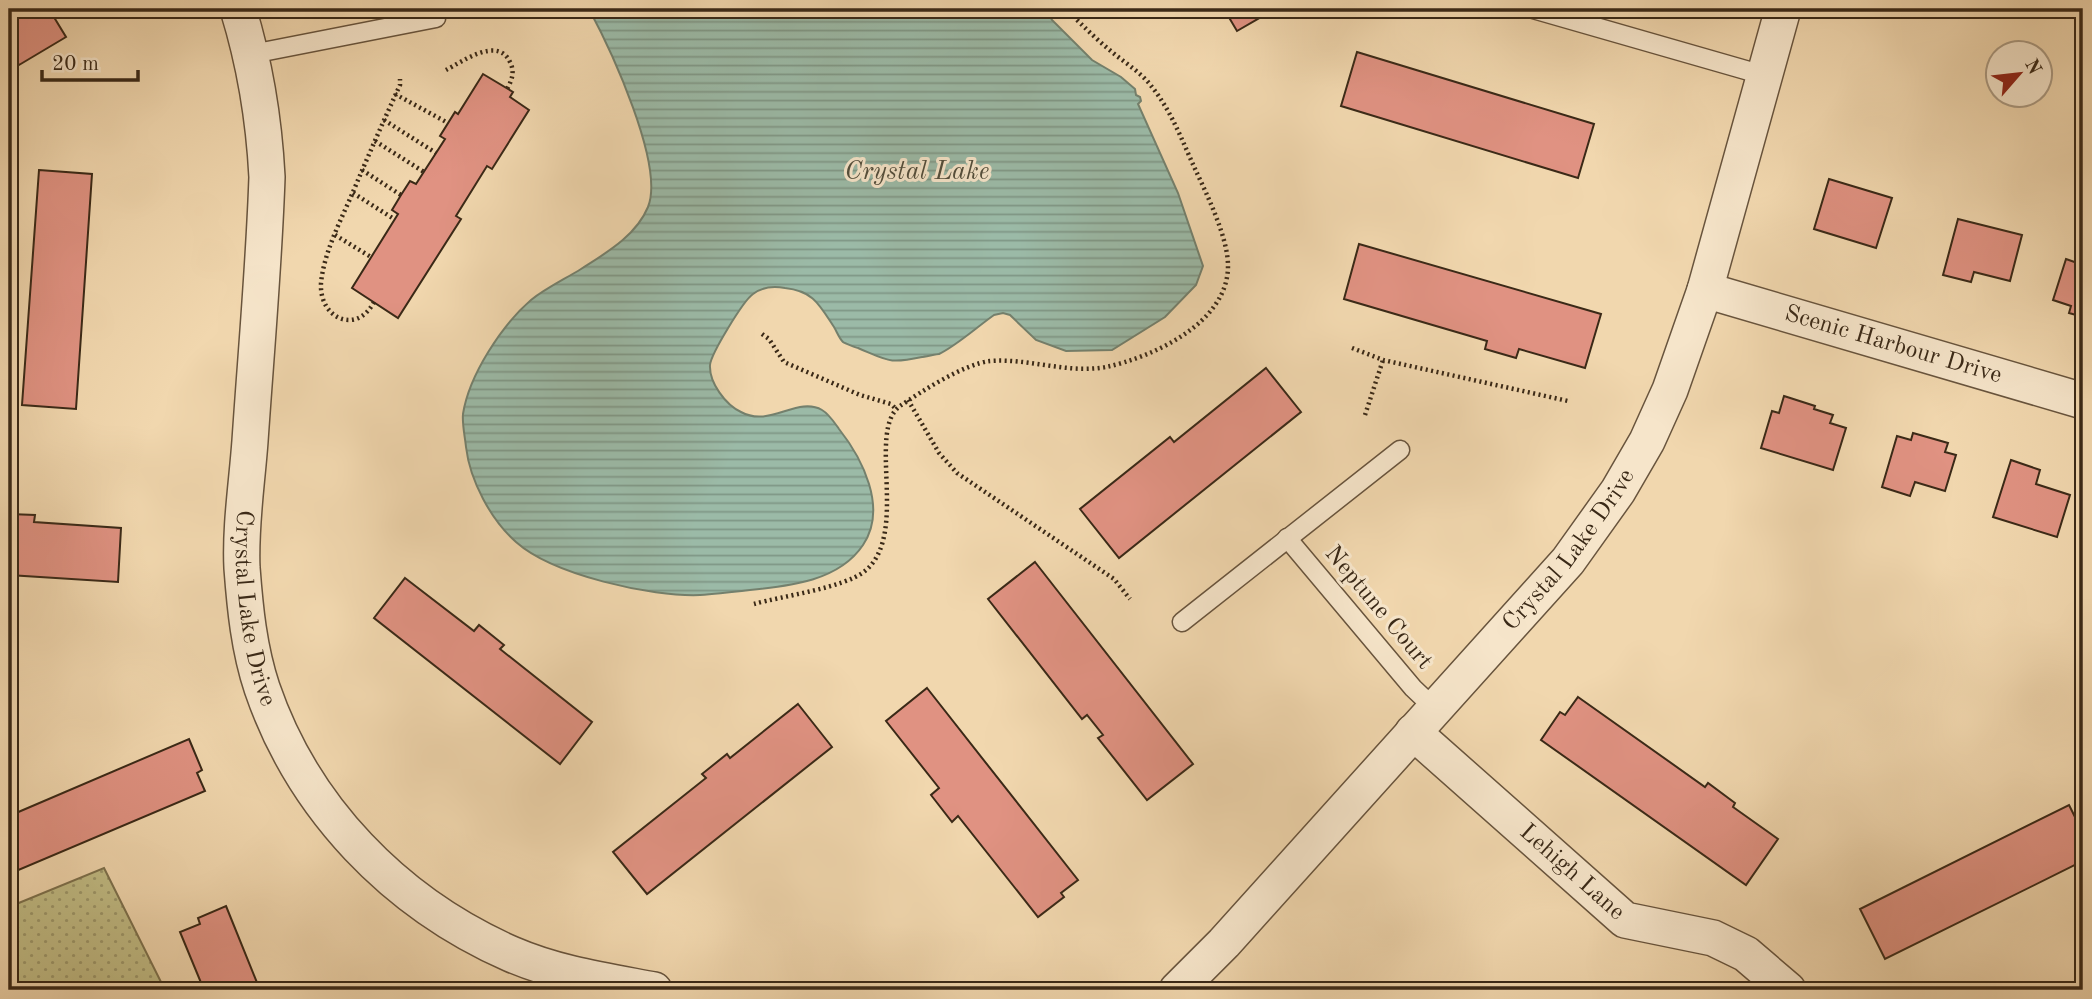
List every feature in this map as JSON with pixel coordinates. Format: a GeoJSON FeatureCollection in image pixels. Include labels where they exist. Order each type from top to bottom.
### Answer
{"type":"FeatureCollection","features":[{"type":"Feature","properties":{"kind":"street","name":"Crystal Lake Drive"},"geometry":{"type":"LineString","coordinates":[[238,9],[252,54],[264,132],[267,177],[242,564],[249,639],[261,687],[279,728],[321,803],[371,861],[410,895],[463,931],[513,955],[570,975],[654,990]]}},
{"type":"Feature","properties":{"kind":"street","name":"Crystal Lake Drive"},"geometry":{"type":"LineString","coordinates":[[1177,990],[1224,943],[1568,561],[1618,491],[1647,441],[1670,390],[1704,290],[1783,9]]}},
{"type":"Feature","properties":{"kind":"street","name":"Scenic Harbour Drive"},"geometry":{"type":"LineString","coordinates":[[1704,290],[2083,401]]}},
{"type":"Feature","properties":{"kind":"street","name":"Lehigh Lane"},"geometry":{"type":"LineString","coordinates":[[1424,720],[1625,920],[1713,938],[1746,954],[1788,990]]}},
{"type":"Feature","properties":{"kind":"lane"},"geometry":{"type":"LineString","coordinates":[[1533,9],[1763,75]]}},
{"type":"Feature","properties":{"kind":"lane"},"geometry":{"type":"LineString","coordinates":[[252,54],[436,18]]}},
{"type":"Feature","properties":{"kind":"lane","name":"Neptune Court"},"geometry":{"type":"LineString","coordinates":[[1182,622],[1400,450]]}},
{"type":"Feature","properties":{"kind":"lane","name":"Neptune Court"},"geometry":{"type":"LineString","coordinates":[[1287,538],[1413,688],[1424,720]]}},
{"type":"Feature","properties":{"kind":"path"},"geometry":{"type":"LineString","coordinates":[[754,604],[849,580],[867,570],[882,541],[887,516],[886,429],[890,416],[908,400],[983,362],[1001,361],[1084,369],[1145,356],[1192,329],[1211,310],[1224,290],[1228,265],[1219,223],[1172,117],[1150,84],[1066,9]]}},
{"type":"Feature","properties":{"kind":"path"},"geometry":{"type":"LineString","coordinates":[[446,70],[477,54],[495,50],[503,53],[512,65],[512,80],[507,89]]}},
{"type":"Feature","properties":{"kind":"path"},"geometry":{"type":"LineString","coordinates":[[374,302],[365,315],[341,319],[328,311],[321,285],[335,235],[400,79]]}},
{"type":"Feature","properties":{"kind":"path"},"geometry":{"type":"LineString","coordinates":[[396,94],[448,123]]}},
{"type":"Feature","properties":{"kind":"path"},"geometry":{"type":"LineString","coordinates":[[384,120],[436,153]]}},
{"type":"Feature","properties":{"kind":"path"},"geometry":{"type":"LineString","coordinates":[[375,141],[424,172]]}},
{"type":"Feature","properties":{"kind":"path"},"geometry":{"type":"LineString","coordinates":[[362,170],[401,195]]}},
{"type":"Feature","properties":{"kind":"path"},"geometry":{"type":"LineString","coordinates":[[352,193],[394,219]]}},
{"type":"Feature","properties":{"kind":"path"},"geometry":{"type":"LineString","coordinates":[[335,235],[371,257]]}},
{"type":"Feature","properties":{"kind":"path"},"geometry":{"type":"LineString","coordinates":[[762,334],[769,338],[784,362],[860,395],[891,404],[896,409]]}},
{"type":"Feature","properties":{"kind":"path"},"geometry":{"type":"LineString","coordinates":[[1352,348],[1383,360],[1567,401]]}},
{"type":"Feature","properties":{"kind":"path"},"geometry":{"type":"LineString","coordinates":[[1365,415],[1383,360]]}},
{"type":"Feature","properties":{"kind":"path"},"geometry":{"type":"LineString","coordinates":[[908,400],[947,464],[1114,579],[1130,599]]}},
{"type":"Feature","properties":{"kind":"shaded area"},"geometry":{"type":"Polygon","coordinates":[[[104,868],[165,990],[9,990],[9,907],[104,868]]]}},
{"type":"Feature","properties":{"kind":"water","name":"Crystal Lake"},"geometry":{"type":"Polygon","coordinates":[[[589,9],[1046,9],[1052,20],[1092,60],[1121,77],[1140,97],[1138,104],[1178,193],[1203,266],[1196,285],[1165,317],[1112,350],[1066,351],[1036,340],[1010,315],[1003,313],[994,315],[939,354],[895,361],[843,342],[819,305],[802,292],[777,287],[760,290],[748,299],[721,340],[710,365],[712,379],[730,404],[752,416],[813,407],[829,416],[856,454],[869,484],[873,515],[870,531],[863,545],[841,567],[812,580],[700,595],[630,588],[578,574],[553,564],[516,542],[490,511],[468,460],[463,414],[472,383],[488,352],[520,310],[531,300],[619,243],[636,227],[648,207],[651,188],[649,164],[642,136],[621,78],[589,9]]]}},
{"type":"Feature","properties":{"kind":"building"},"geometry":{"type":"Polygon","coordinates":[[[9,9],[49,9],[66,37],[19,65],[9,49],[9,9]]]}},
{"type":"Feature","properties":{"kind":"building"},"geometry":{"type":"Polygon","coordinates":[[[1224,9],[1275,9],[1237,31],[1224,9]]]}},
{"type":"Feature","properties":{"kind":"building"},"geometry":{"type":"Polygon","coordinates":[[[1357,52],[1594,124],[1578,178],[1341,106],[1357,52]]]}},
{"type":"Feature","properties":{"kind":"building"},"geometry":{"type":"Polygon","coordinates":[[[483,74],[513,92],[510,97],[529,110],[492,169],[487,166],[456,216],[461,219],[398,318],[352,288],[398,214],[392,210],[401,195],[410,181],[416,184],[445,139],[440,136],[455,112],[458,114],[483,74]]]}},
{"type":"Feature","properties":{"kind":"building"},"geometry":{"type":"Polygon","coordinates":[[[39,170],[92,174],[76,409],[22,405],[39,170]]]}},
{"type":"Feature","properties":{"kind":"building"},"geometry":{"type":"Polygon","coordinates":[[[1829,179],[1892,198],[1876,248],[1814,229],[1829,179]]]}},
{"type":"Feature","properties":{"kind":"building"},"geometry":{"type":"Polygon","coordinates":[[[1958,219],[2022,235],[2010,281],[1974,272],[1971,282],[1943,275],[1958,219]]]}},
{"type":"Feature","properties":{"kind":"building"},"geometry":{"type":"Polygon","coordinates":[[[1359,244],[1601,314],[1585,368],[1519,349],[1516,358],[1485,349],[1487,341],[1344,299],[1359,244]]]}},
{"type":"Feature","properties":{"kind":"building"},"geometry":{"type":"Polygon","coordinates":[[[2066,259],[2083,265],[2083,317],[2069,313],[2071,306],[2053,300],[2066,259]]]}},
{"type":"Feature","properties":{"kind":"building"},"geometry":{"type":"Polygon","coordinates":[[[1266,368],[1301,412],[1119,558],[1080,509],[1170,437],[1174,442],[1266,368]]]}},
{"type":"Feature","properties":{"kind":"building"},"geometry":{"type":"Polygon","coordinates":[[[1784,396],[1833,415],[1830,423],[1846,428],[1833,470],[1761,448],[1772,411],[1779,413],[1784,396]]]}},
{"type":"Feature","properties":{"kind":"building"},"geometry":{"type":"Polygon","coordinates":[[[1913,433],[1948,443],[1945,452],[1956,455],[1945,491],[1915,482],[1910,496],[1882,487],[1897,436],[1911,440],[1913,433]]]}},
{"type":"Feature","properties":{"kind":"building"},"geometry":{"type":"Polygon","coordinates":[[[2011,460],[2040,470],[2036,484],[2070,495],[2057,537],[1993,517],[2011,460]]]}},
{"type":"Feature","properties":{"kind":"building"},"geometry":{"type":"Polygon","coordinates":[[[9,514],[35,515],[34,522],[121,528],[118,582],[9,575],[9,514]]]}},
{"type":"Feature","properties":{"kind":"building"},"geometry":{"type":"Polygon","coordinates":[[[1035,562],[1193,764],[1147,800],[1098,738],[1103,735],[1087,715],[1082,719],[988,599],[1035,562]]]}},
{"type":"Feature","properties":{"kind":"building"},"geometry":{"type":"Polygon","coordinates":[[[405,578],[474,631],[479,625],[504,645],[500,649],[592,722],[560,764],[374,618],[405,578]]]}},
{"type":"Feature","properties":{"kind":"building"},"geometry":{"type":"Polygon","coordinates":[[[927,688],[1078,880],[1061,893],[1064,897],[1038,917],[958,816],[952,822],[931,795],[939,788],[886,721],[927,688]]]}},
{"type":"Feature","properties":{"kind":"building"},"geometry":{"type":"Polygon","coordinates":[[[1578,697],[1705,787],[1708,783],[1735,803],[1733,807],[1778,839],[1746,885],[1541,740],[1560,712],[1565,715],[1578,697]]]}},
{"type":"Feature","properties":{"kind":"building"},"geometry":{"type":"Polygon","coordinates":[[[798,704],[832,747],[647,894],[613,852],[706,778],[702,774],[727,754],[730,758],[798,704]]]}},
{"type":"Feature","properties":{"kind":"building"},"geometry":{"type":"Polygon","coordinates":[[[189,739],[202,770],[197,773],[205,791],[9,874],[9,816],[189,739]]]}},
{"type":"Feature","properties":{"kind":"building"},"geometry":{"type":"Polygon","coordinates":[[[2069,805],[2083,833],[2083,861],[1885,959],[1860,909],[2069,805]]]}},
{"type":"Feature","properties":{"kind":"building"},"geometry":{"type":"Polygon","coordinates":[[[226,906],[260,990],[204,990],[180,932],[200,924],[198,918],[226,906]]]}}]}
